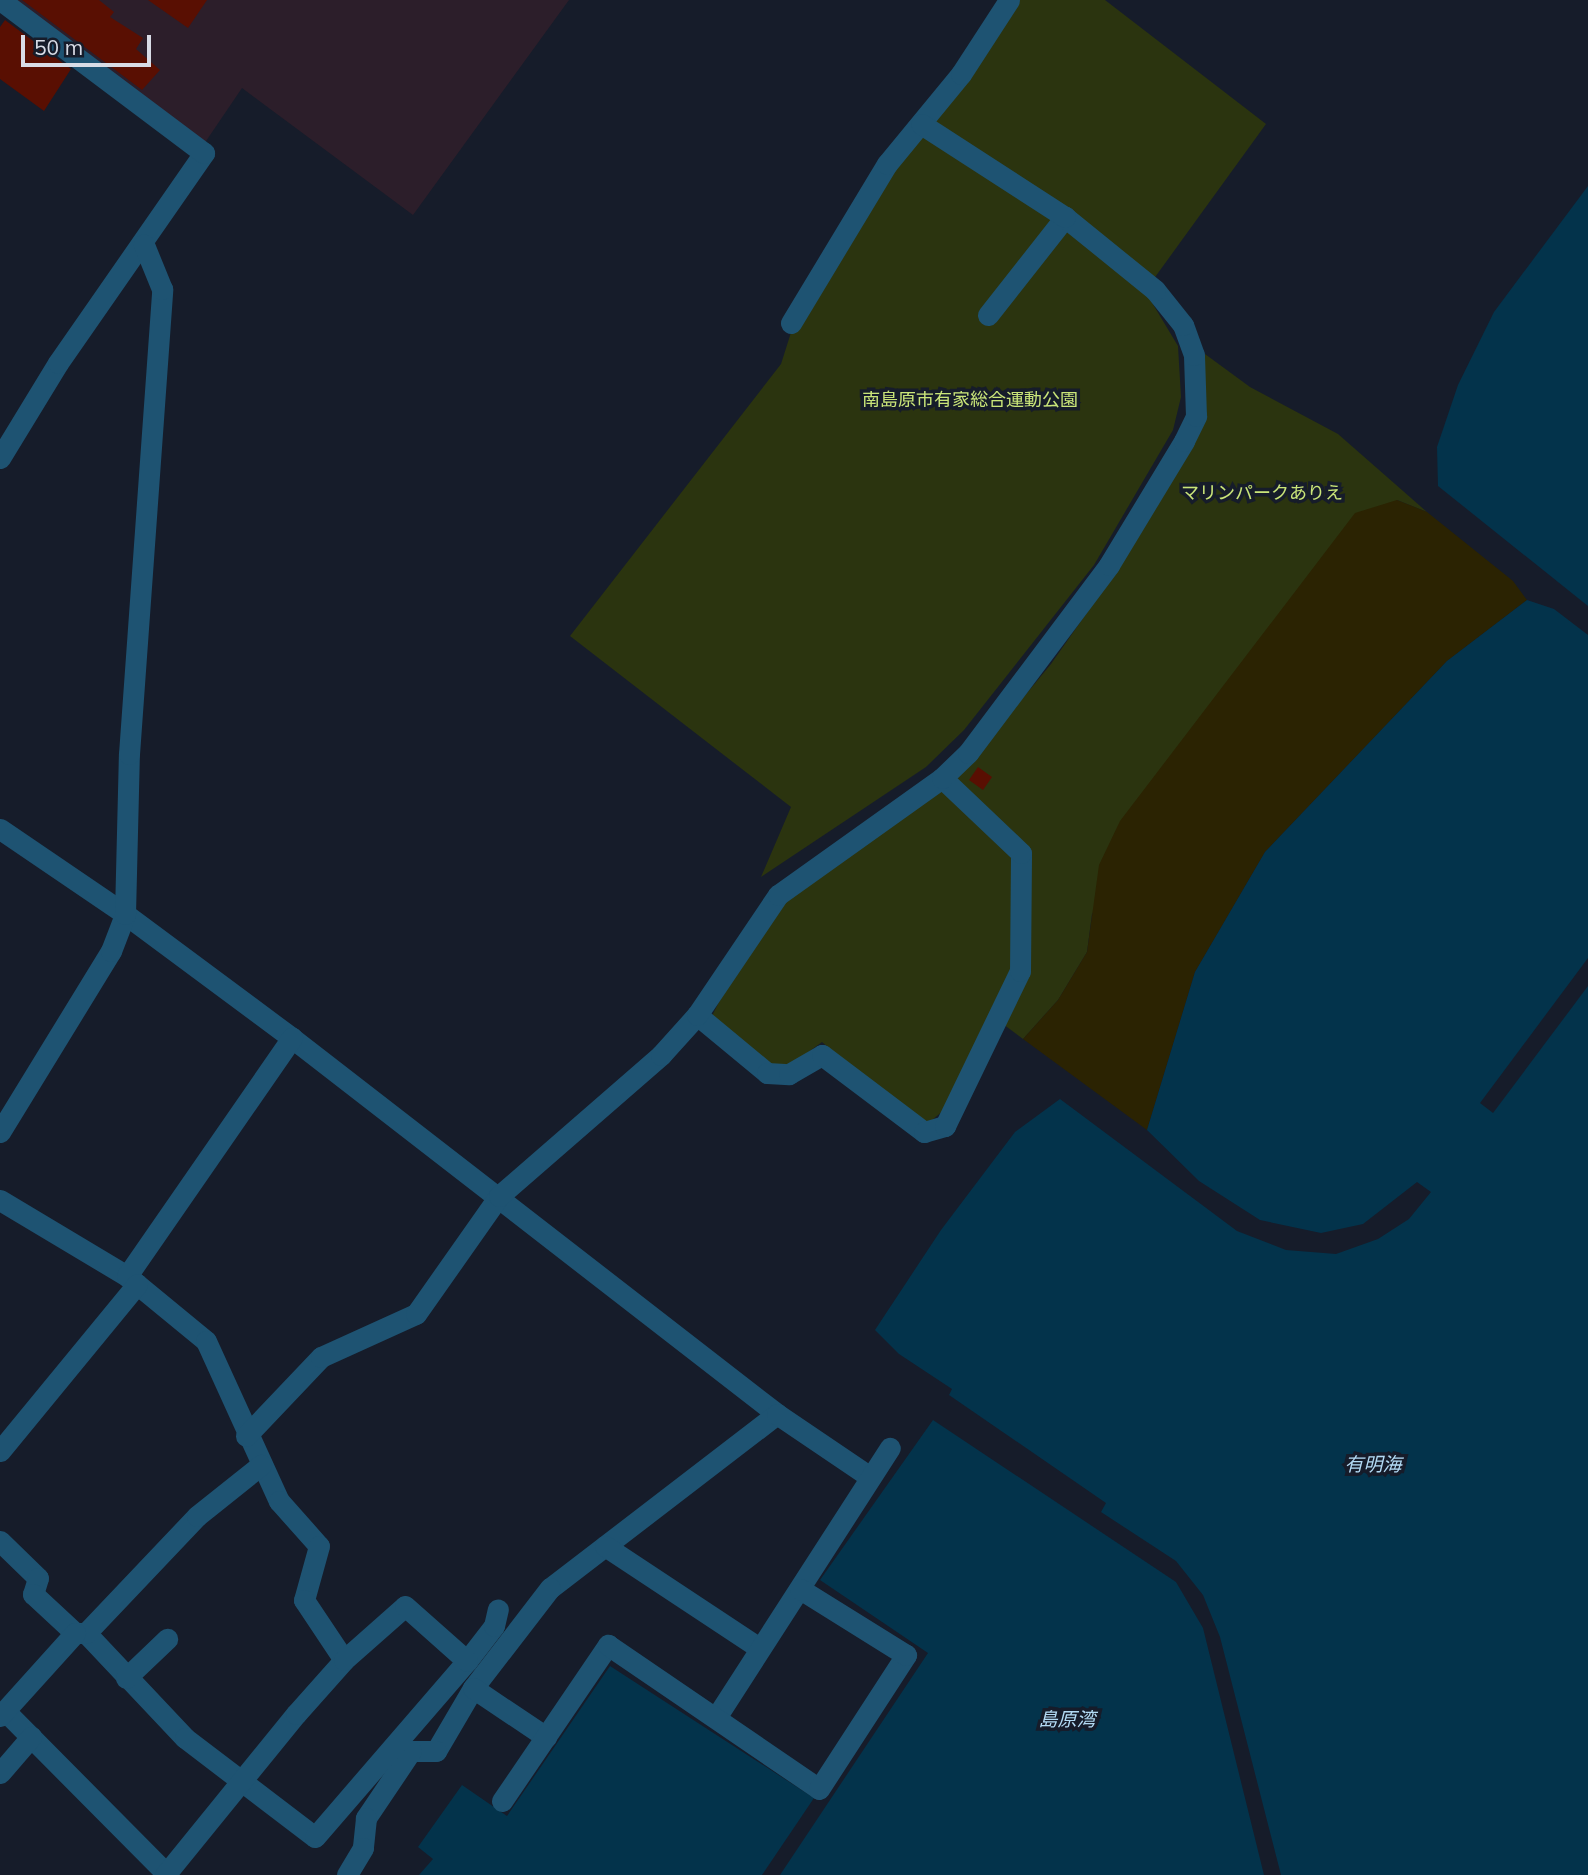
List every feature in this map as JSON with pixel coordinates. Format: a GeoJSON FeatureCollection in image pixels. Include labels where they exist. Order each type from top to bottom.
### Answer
{"type":"FeatureCollection","features":[{"type":"Feature","properties":{"kind":"street"},"geometry":{"type":"LineString","coordinates":[[0,0],[204,152],[144,245],[58,363],[0,458]]}},
{"type":"Feature","properties":{"kind":"street"},"geometry":{"type":"LineString","coordinates":[[791,323],[887,164],[920,124],[1009,0]]}},
{"type":"Feature","properties":{"kind":"street"},"geometry":{"type":"LineString","coordinates":[[246,1436],[321,1357],[416,1314],[499,1196],[697,1015],[778,895],[942,778],[1037,667],[1109,565],[1196,416],[1198,383],[1183,325],[1155,290],[1065,217],[920,124]]}},
{"type":"Feature","properties":{"kind":"street"},"geometry":{"type":"LineString","coordinates":[[988,315],[1065,217]]}},
{"type":"Feature","properties":{"kind":"street"},"geometry":{"type":"LineString","coordinates":[[0,1132],[111,951],[125,914],[129,754],[162,289],[144,245]]}},
{"type":"Feature","properties":{"kind":"street"},"geometry":{"type":"LineString","coordinates":[[697,1015],[768,1073],[789,1074],[822,1055],[923,1132],[945,1126],[1020,971],[1021,853],[942,778]]}},
{"type":"Feature","properties":{"kind":"street"},"geometry":{"type":"LineString","coordinates":[[0,829],[125,914],[292,1038],[777,1414],[870,1477]]}},
{"type":"Feature","properties":{"kind":"street"},"geometry":{"type":"LineString","coordinates":[[0,1451],[132,1280],[292,1038]]}},
{"type":"Feature","properties":{"kind":"street"},"geometry":{"type":"LineString","coordinates":[[0,1200],[132,1280],[206,1341],[246,1436],[279,1501],[318,1546],[304,1600],[344,1660]]}},
{"type":"Feature","properties":{"kind":"street"},"geometry":{"type":"LineString","coordinates":[[347,1875],[363,1848],[366,1818],[411,1751],[420,1747],[431,1753],[440,1744],[473,1688],[550,1588],[777,1414]]}},
{"type":"Feature","properties":{"kind":"street"},"geometry":{"type":"LineString","coordinates":[[717,1716],[890,1448]]}},
{"type":"Feature","properties":{"kind":"street"},"geometry":{"type":"LineString","coordinates":[[261,1465],[197,1516],[3,1714],[32,1737],[165,1874],[344,1660],[405,1606],[467,1661]]}},
{"type":"Feature","properties":{"kind":"street"},"geometry":{"type":"LineString","coordinates":[[0,1541],[38,1578],[33,1594],[81,1633],[185,1738],[315,1837],[413,1720],[467,1661],[494,1626],[498,1609]]}},
{"type":"Feature","properties":{"kind":"street"},"geometry":{"type":"LineString","coordinates":[[606,1546],[759,1648]]}},
{"type":"Feature","properties":{"kind":"street"},"geometry":{"type":"LineString","coordinates":[[502,1801],[608,1645],[717,1716],[819,1788],[906,1655],[800,1589]]}},
{"type":"Feature","properties":{"kind":"street"},"geometry":{"type":"LineString","coordinates":[[126,1678],[167,1639]]}},
{"type":"Feature","properties":{"kind":"street"},"geometry":{"type":"LineString","coordinates":[[473,1688],[546,1737]]}},
{"type":"Feature","properties":{"kind":"street"},"geometry":{"type":"LineString","coordinates":[[413,1720],[440,1744]]}},
{"type":"Feature","properties":{"kind":"street"},"geometry":{"type":"LineString","coordinates":[[0,1773],[32,1737]]}},
{"type":"Feature","properties":{"kind":"shaded area"},"geometry":{"type":"Polygon","coordinates":[[[9,0],[569,0],[413,215],[242,88],[202,147],[9,0]]]}},
{"type":"Feature","properties":{"kind":"green space","name":"南島原市有家総合運動公園"},"geometry":{"type":"Polygon","coordinates":[[[1017,0],[1105,0],[1266,124],[1145,291],[1178,346],[1181,397],[1173,430],[1094,565],[964,730],[926,767],[761,877],[791,807],[570,636],[781,364],[794,323],[897,160],[1017,0]]]}},
{"type":"Feature","properties":{"kind":"green space","name":"マリンパークありえ"},"geometry":{"type":"Polygon","coordinates":[[[1205,354],[1250,387],[1338,434],[1427,512],[1397,500],[1092,914],[1087,952],[1058,1000],[1023,1039],[995,1018],[945,1109],[924,1127],[822,1042],[788,1067],[774,1069],[712,1016],[732,976],[791,895],[974,757],[1051,664],[1116,571],[1203,415],[1205,354]]]}},
{"type":"Feature","properties":{"kind":"sand"},"geometry":{"type":"Polygon","coordinates":[[[1397,500],[1427,512],[1513,581],[1527,600],[1447,661],[1265,852],[1195,972],[1147,1130],[1023,1039],[1058,1000],[1087,952],[1099,865],[1120,821],[1355,513],[1397,500]]]}},
{"type":"Feature","properties":{"kind":"water"},"geometry":{"type":"Polygon","coordinates":[[[1588,186],[1588,606],[1438,486],[1437,447],[1458,385],[1494,312],[1588,186]]]}},
{"type":"Feature","properties":{"kind":"water","name":"有明海"},"geometry":{"type":"Polygon","coordinates":[[[1527,600],[1554,609],[1588,635],[1588,1875],[1281,1875],[1220,1637],[1203,1595],[1176,1561],[1101,1512],[1106,1503],[949,1395],[952,1389],[899,1354],[875,1330],[941,1230],[1015,1132],[1060,1099],[1237,1231],[1286,1250],[1336,1254],[1378,1239],[1409,1219],[1431,1192],[1417,1182],[1363,1224],[1321,1233],[1260,1220],[1199,1181],[1147,1130],[1195,972],[1265,852],[1447,661],[1527,600]]]}},
{"type":"Feature","properties":{"kind":"water","name":"島原湾"},"geometry":{"type":"Polygon","coordinates":[[[933,1420],[1176,1582],[1203,1628],[1264,1875],[780,1875],[928,1653],[820,1580],[933,1420]]]}},
{"type":"Feature","properties":{"kind":"water"},"geometry":{"type":"Polygon","coordinates":[[[610,1666],[814,1798],[762,1875],[419,1875],[433,1859],[418,1847],[462,1785],[507,1816],[610,1666]]]}},
{"type":"Feature","properties":{"kind":"pier"},"geometry":{"type":"Polygon","coordinates":[[[1588,958],[1588,986],[1493,1113],[1480,1103],[1588,958]]]}},
{"type":"Feature","properties":{"kind":"building"},"geometry":{"type":"Polygon","coordinates":[[[22,0],[99,0],[114,12],[110,17],[143,38],[136,49],[160,70],[142,90],[22,0]]]}},
{"type":"Feature","properties":{"kind":"building"},"geometry":{"type":"Polygon","coordinates":[[[148,0],[207,0],[188,28],[148,0]]]}},
{"type":"Feature","properties":{"kind":"building"},"geometry":{"type":"Polygon","coordinates":[[[5,20],[71,69],[44,111],[0,79],[0,27],[5,20]]]}},
{"type":"Feature","properties":{"kind":"building"},"geometry":{"type":"Polygon","coordinates":[[[978,767],[992,777],[983,790],[969,780],[978,767]]]}}]}
